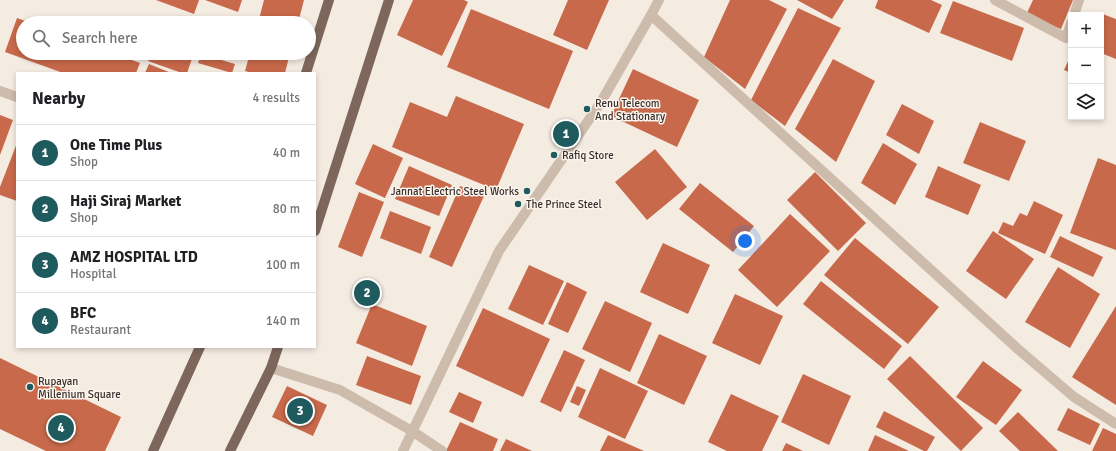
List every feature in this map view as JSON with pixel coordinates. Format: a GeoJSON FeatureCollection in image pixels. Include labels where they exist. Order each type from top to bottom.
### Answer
{"type":"FeatureCollection","features":[{"type":"Feature","properties":{"kind":"main road"},"geometry":{"type":"LineString","coordinates":[[316,40],[328,0]]}},
{"type":"Feature","properties":{"kind":"main road"},"geometry":{"type":"LineString","coordinates":[[316,228],[389,0]]}},
{"type":"Feature","properties":{"kind":"main road"},"geometry":{"type":"LineString","coordinates":[[306,72],[310,60]]}},
{"type":"Feature","properties":{"kind":"main road"},"geometry":{"type":"LineString","coordinates":[[153,451],[200,348]]}},
{"type":"Feature","properties":{"kind":"main road"},"geometry":{"type":"LineString","coordinates":[[230,451],[271,368],[278,348]]}},
{"type":"Feature","properties":{"kind":"street"},"geometry":{"type":"LineString","coordinates":[[403,451],[499,251],[600,102],[659,0]]}},
{"type":"Feature","properties":{"kind":"street"},"geometry":{"type":"LineString","coordinates":[[995,0],[1066,38],[1068,32]]}},
{"type":"Feature","properties":{"kind":"street"},"geometry":{"type":"LineString","coordinates":[[1075,12],[1079,0]]}},
{"type":"Feature","properties":{"kind":"street"},"geometry":{"type":"LineString","coordinates":[[651,15],[1019,350],[1074,397],[1116,424]]}},
{"type":"Feature","properties":{"kind":"street"},"geometry":{"type":"LineString","coordinates":[[0,91],[16,97]]}},
{"type":"Feature","properties":{"kind":"street"},"geometry":{"type":"LineString","coordinates":[[271,368],[340,390],[412,431],[442,451]]}},
{"type":"Feature","properties":{"kind":"building"},"geometry":{"type":"Polygon","coordinates":[[[156,0],[199,0],[194,14],[156,0]]]}},
{"type":"Feature","properties":{"kind":"building"},"geometry":{"type":"Polygon","coordinates":[[[205,0],[242,0],[238,12],[205,0]]]}},
{"type":"Feature","properties":{"kind":"building"},"geometry":{"type":"Polygon","coordinates":[[[264,0],[304,0],[300,16],[260,16],[264,0]]]}},
{"type":"Feature","properties":{"kind":"building"},"geometry":{"type":"Polygon","coordinates":[[[413,0],[464,0],[468,2],[442,56],[397,35],[413,0]]]}},
{"type":"Feature","properties":{"kind":"building"},"geometry":{"type":"Polygon","coordinates":[[[568,0],[609,0],[587,50],[553,35],[568,0]]]}},
{"type":"Feature","properties":{"kind":"building"},"geometry":{"type":"Polygon","coordinates":[[[730,0],[769,0],[787,9],[745,89],[704,57],[730,0]]]}},
{"type":"Feature","properties":{"kind":"building"},"geometry":{"type":"Polygon","coordinates":[[[797,0],[844,0],[832,19],[797,0]]]}},
{"type":"Feature","properties":{"kind":"building"},"geometry":{"type":"Polygon","coordinates":[[[878,0],[931,0],[942,5],[929,33],[875,8],[878,0]]]}},
{"type":"Feature","properties":{"kind":"building"},"geometry":{"type":"Polygon","coordinates":[[[1033,0],[1073,0],[1061,29],[1026,15],[1033,0]]]}},
{"type":"Feature","properties":{"kind":"building"},"geometry":{"type":"Polygon","coordinates":[[[953,1],[1024,28],[1012,61],[940,33],[953,1]]]}},
{"type":"Feature","properties":{"kind":"building"},"geometry":{"type":"Polygon","coordinates":[[[798,8],[841,28],[785,126],[751,100],[798,8]]]}},
{"type":"Feature","properties":{"kind":"building"},"geometry":{"type":"Polygon","coordinates":[[[471,9],[573,51],[549,109],[447,67],[471,9]]]}},
{"type":"Feature","properties":{"kind":"building"},"geometry":{"type":"Polygon","coordinates":[[[1104,15],[1116,19],[1116,59],[1104,54],[1104,15]]]}},
{"type":"Feature","properties":{"kind":"building"},"geometry":{"type":"Polygon","coordinates":[[[16,21],[16,56],[5,52],[16,21]]]}},
{"type":"Feature","properties":{"kind":"building"},"geometry":{"type":"Polygon","coordinates":[[[833,59],[875,81],[836,162],[795,129],[833,59]]]}},
{"type":"Feature","properties":{"kind":"building"},"geometry":{"type":"Polygon","coordinates":[[[27,60],[132,60],[140,63],[136,72],[60,72],[27,60]]]}},
{"type":"Feature","properties":{"kind":"building"},"geometry":{"type":"Polygon","coordinates":[[[192,60],[187,72],[179,72],[148,61],[192,60]]]}},
{"type":"Feature","properties":{"kind":"building"},"geometry":{"type":"Polygon","coordinates":[[[199,60],[221,60],[235,64],[232,72],[229,72],[198,63],[199,60]]]}},
{"type":"Feature","properties":{"kind":"building"},"geometry":{"type":"Polygon","coordinates":[[[248,60],[288,60],[285,72],[245,71],[248,60]]]}},
{"type":"Feature","properties":{"kind":"building"},"geometry":{"type":"Polygon","coordinates":[[[1068,61],[1068,72],[1064,70],[1068,61]]]}},
{"type":"Feature","properties":{"kind":"building"},"geometry":{"type":"Polygon","coordinates":[[[149,64],[169,72],[145,72],[149,64]]]}},
{"type":"Feature","properties":{"kind":"building"},"geometry":{"type":"Polygon","coordinates":[[[633,69],[699,100],[677,147],[611,116],[633,69]]]}},
{"type":"Feature","properties":{"kind":"building"},"geometry":{"type":"Polygon","coordinates":[[[456,96],[524,124],[496,190],[392,147],[410,102],[447,117],[456,96]]]}},
{"type":"Feature","properties":{"kind":"building"},"geometry":{"type":"Polygon","coordinates":[[[902,104],[934,121],[919,154],[886,135],[902,104]]]}},
{"type":"Feature","properties":{"kind":"building"},"geometry":{"type":"Polygon","coordinates":[[[0,115],[13,120],[0,155],[0,115]]]}},
{"type":"Feature","properties":{"kind":"building"},"geometry":{"type":"Polygon","coordinates":[[[980,122],[1026,141],[1009,181],[963,163],[980,122]]]}},
{"type":"Feature","properties":{"kind":"building"},"geometry":{"type":"Polygon","coordinates":[[[883,143],[917,164],[895,205],[861,183],[883,143]]]}},
{"type":"Feature","properties":{"kind":"building"},"geometry":{"type":"Polygon","coordinates":[[[373,144],[403,158],[385,198],[355,184],[373,144]]]}},
{"type":"Feature","properties":{"kind":"building"},"geometry":{"type":"Polygon","coordinates":[[[16,146],[16,201],[0,195],[0,187],[16,146]]]}},
{"type":"Feature","properties":{"kind":"building"},"geometry":{"type":"Polygon","coordinates":[[[655,149],[687,187],[647,220],[615,182],[655,149]]]}},
{"type":"Feature","properties":{"kind":"building"},"geometry":{"type":"Polygon","coordinates":[[[1098,158],[1116,165],[1116,250],[1070,233],[1098,158]]]}},
{"type":"Feature","properties":{"kind":"building"},"geometry":{"type":"Polygon","coordinates":[[[409,166],[452,185],[439,216],[395,199],[409,166]]]}},
{"type":"Feature","properties":{"kind":"building"},"geometry":{"type":"Polygon","coordinates":[[[938,166],[981,185],[968,215],[925,197],[938,166]]]}},
{"type":"Feature","properties":{"kind":"building"},"geometry":{"type":"Polygon","coordinates":[[[815,172],[866,223],[838,251],[787,200],[815,172]]]}},
{"type":"Feature","properties":{"kind":"building"},"geometry":{"type":"Polygon","coordinates":[[[700,183],[754,226],[733,252],[679,209],[700,183]]]}},
{"type":"Feature","properties":{"kind":"building"},"geometry":{"type":"Polygon","coordinates":[[[460,186],[484,196],[452,267],[429,257],[460,186]]]}},
{"type":"Feature","properties":{"kind":"building"},"geometry":{"type":"Polygon","coordinates":[[[359,192],[384,202],[362,257],[338,247],[359,192]]]}},
{"type":"Feature","properties":{"kind":"building"},"geometry":{"type":"Polygon","coordinates":[[[1034,201],[1063,215],[1045,254],[998,233],[1003,222],[1013,226],[1020,213],[1027,216],[1034,201]]]}},
{"type":"Feature","properties":{"kind":"building"},"geometry":{"type":"Polygon","coordinates":[[[390,211],[431,227],[421,254],[380,238],[390,211]]]}},
{"type":"Feature","properties":{"kind":"building"},"geometry":{"type":"Polygon","coordinates":[[[790,214],[830,251],[777,307],[738,270],[790,214]]]}},
{"type":"Feature","properties":{"kind":"building"},"geometry":{"type":"Polygon","coordinates":[[[993,231],[1034,259],[1006,299],[966,271],[993,231]]]}},
{"type":"Feature","properties":{"kind":"building"},"geometry":{"type":"Polygon","coordinates":[[[1060,236],[1103,257],[1093,277],[1050,257],[1060,236]]]}},
{"type":"Feature","properties":{"kind":"building"},"geometry":{"type":"Polygon","coordinates":[[[855,238],[939,307],[908,344],[824,275],[855,238]]]}},
{"type":"Feature","properties":{"kind":"building"},"geometry":{"type":"Polygon","coordinates":[[[663,243],[710,265],[688,314],[640,292],[663,243]]]}},
{"type":"Feature","properties":{"kind":"building"},"geometry":{"type":"Polygon","coordinates":[[[529,265],[564,281],[543,325],[508,309],[529,265]]]}},
{"type":"Feature","properties":{"kind":"building"},"geometry":{"type":"Polygon","coordinates":[[[1058,267],[1100,294],[1070,348],[1025,322],[1058,267]]]}},
{"type":"Feature","properties":{"kind":"building"},"geometry":{"type":"Polygon","coordinates":[[[821,281],[902,346],[884,369],[803,304],[821,281]]]}},
{"type":"Feature","properties":{"kind":"building"},"geometry":{"type":"Polygon","coordinates":[[[567,282],[587,292],[568,333],[548,324],[567,282]]]}},
{"type":"Feature","properties":{"kind":"building"},"geometry":{"type":"Polygon","coordinates":[[[735,294],[783,316],[760,365],[712,343],[735,294]]]}},
{"type":"Feature","properties":{"kind":"building"},"geometry":{"type":"Polygon","coordinates":[[[605,301],[652,323],[630,372],[582,349],[605,301]]]}},
{"type":"Feature","properties":{"kind":"building"},"geometry":{"type":"Polygon","coordinates":[[[372,304],[427,326],[412,366],[356,343],[372,304]]]}},
{"type":"Feature","properties":{"kind":"building"},"geometry":{"type":"Polygon","coordinates":[[[1116,306],[1116,405],[1072,377],[1116,306]]]}},
{"type":"Feature","properties":{"kind":"building"},"geometry":{"type":"Polygon","coordinates":[[[483,308],[550,339],[523,397],[456,366],[483,308]]]}},
{"type":"Feature","properties":{"kind":"building"},"geometry":{"type":"Polygon","coordinates":[[[659,334],[707,356],[684,405],[637,383],[659,334]]]}},
{"type":"Feature","properties":{"kind":"building"},"geometry":{"type":"Polygon","coordinates":[[[564,350],[585,360],[561,412],[540,402],[564,350]]]}},
{"type":"Feature","properties":{"kind":"building"},"geometry":{"type":"Polygon","coordinates":[[[367,356],[421,376],[411,405],[356,385],[367,356]]]}},
{"type":"Feature","properties":{"kind":"building"},"geometry":{"type":"Polygon","coordinates":[[[910,356],[983,428],[961,451],[887,379],[910,356]]]}},
{"type":"Feature","properties":{"kind":"building","name":"Rupayan Millenium Square"},"geometry":{"type":"Polygon","coordinates":[[[0,358],[121,417],[105,451],[46,451],[0,429],[0,358]]]}},
{"type":"Feature","properties":{"kind":"building"},"geometry":{"type":"Polygon","coordinates":[[[983,361],[1022,390],[996,425],[956,397],[983,361]]]}},
{"type":"Feature","properties":{"kind":"building"},"geometry":{"type":"Polygon","coordinates":[[[600,368],[648,391],[625,439],[578,417],[600,368]]]}},
{"type":"Feature","properties":{"kind":"building"},"geometry":{"type":"Polygon","coordinates":[[[803,374],[851,396],[829,445],[781,422],[803,374]]]}},
{"type":"Feature","properties":{"kind":"building"},"geometry":{"type":"Polygon","coordinates":[[[287,386],[327,405],[313,436],[272,417],[287,386]]]}},
{"type":"Feature","properties":{"kind":"building"},"geometry":{"type":"Polygon","coordinates":[[[577,386],[586,390],[579,406],[570,402],[577,386]]]}},
{"type":"Feature","properties":{"kind":"building"},"geometry":{"type":"Polygon","coordinates":[[[459,392],[482,402],[473,423],[449,412],[459,392]]]}},
{"type":"Feature","properties":{"kind":"building"},"geometry":{"type":"Polygon","coordinates":[[[731,394],[779,416],[762,451],[727,451],[708,442],[731,394]]]}},
{"type":"Feature","properties":{"kind":"building"},"geometry":{"type":"Polygon","coordinates":[[[1068,408],[1100,424],[1090,445],[1057,430],[1068,408]]]}},
{"type":"Feature","properties":{"kind":"building"},"geometry":{"type":"Polygon","coordinates":[[[884,411],[935,437],[927,451],[924,451],[876,427],[884,411]]]}},
{"type":"Feature","properties":{"kind":"building"},"geometry":{"type":"Polygon","coordinates":[[[1018,412],[1058,451],[1020,451],[999,431],[1018,412]]]}},
{"type":"Feature","properties":{"kind":"building"},"geometry":{"type":"Polygon","coordinates":[[[460,422],[498,439],[493,451],[446,451],[460,422]]]}},
{"type":"Feature","properties":{"kind":"building"},"geometry":{"type":"Polygon","coordinates":[[[1103,428],[1116,434],[1116,451],[1092,451],[1103,428]]]}},
{"type":"Feature","properties":{"kind":"building"},"geometry":{"type":"Polygon","coordinates":[[[608,435],[644,451],[600,451],[608,435]]]}},
{"type":"Feature","properties":{"kind":"building"},"geometry":{"type":"Polygon","coordinates":[[[875,435],[909,451],[868,451],[875,435]]]}},
{"type":"Feature","properties":{"kind":"building"},"geometry":{"type":"Polygon","coordinates":[[[506,439],[532,451],[500,451],[506,439]]]}},
{"type":"Feature","properties":{"kind":"building"},"geometry":{"type":"Polygon","coordinates":[[[786,443],[803,451],[782,451],[786,443]]]}},
{"type":"Feature","properties":{"kind":"place","name":"Renu Telecom And Stationary"},"geometry":{"type":"Point","coordinates":[587,109]}},
{"type":"Feature","properties":{"kind":"place","name":"One Time Plus"},"geometry":{"type":"Point","coordinates":[566,134]}},
{"type":"Feature","properties":{"kind":"place","name":"Rafiq Store"},"geometry":{"type":"Point","coordinates":[554,155]}},
{"type":"Feature","properties":{"kind":"place","name":"Jannat Electric Steel Works"},"geometry":{"type":"Point","coordinates":[527,191]}},
{"type":"Feature","properties":{"kind":"place","name":"The Prince Steel"},"geometry":{"type":"Point","coordinates":[518,204]}},
{"type":"Feature","properties":{"kind":"place","name":"Haji Siraj Market"},"geometry":{"type":"Point","coordinates":[367,293]}},
{"type":"Feature","properties":{"kind":"place","name":"Rupayan Millenium Square"},"geometry":{"type":"Point","coordinates":[30,387]}},
{"type":"Feature","properties":{"kind":"place","name":"AMZ HOSPITAL LTD"},"geometry":{"type":"Point","coordinates":[300,411]}},
{"type":"Feature","properties":{"kind":"place","name":"BFC"},"geometry":{"type":"Point","coordinates":[61,428]}}]}
